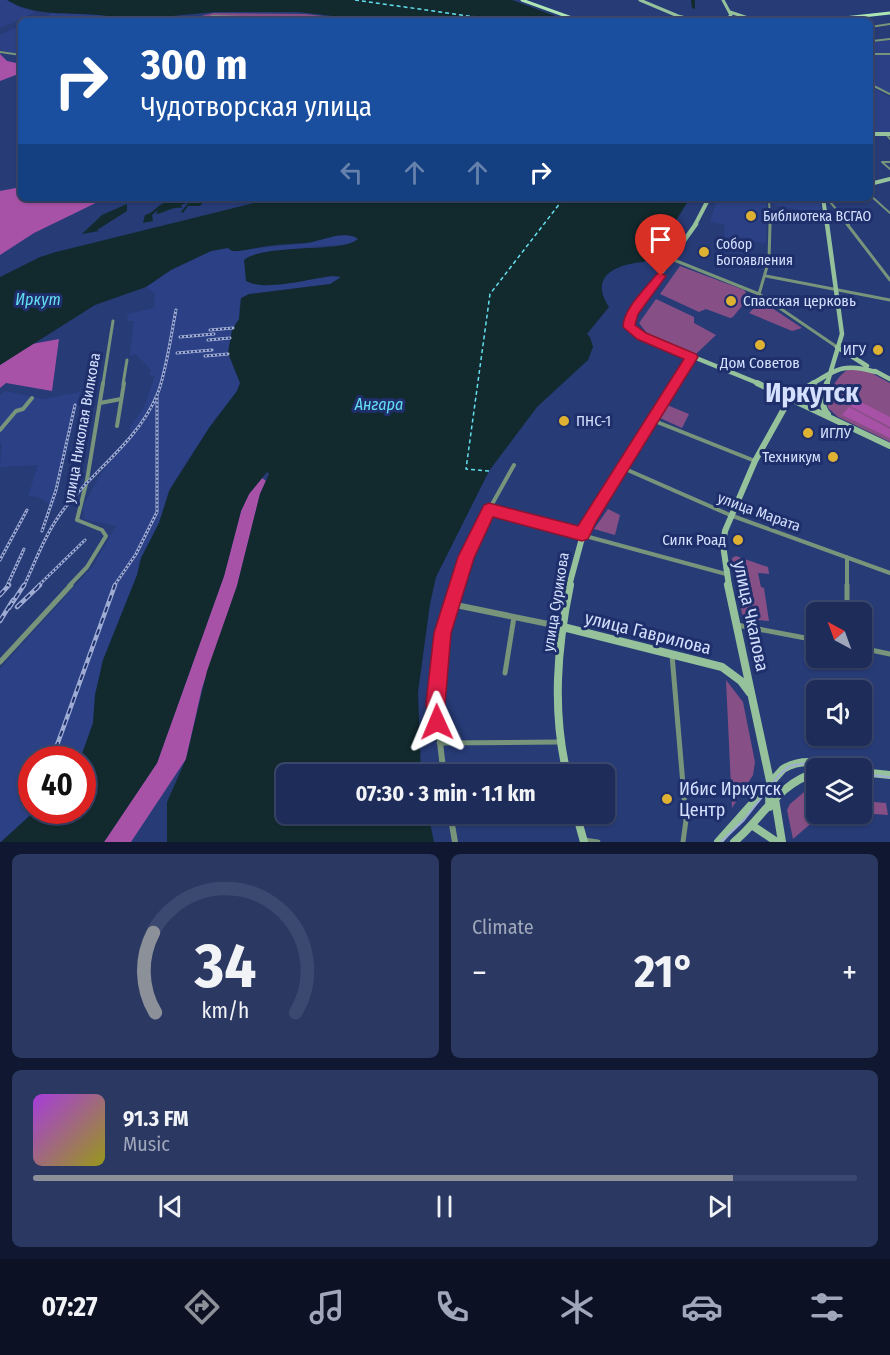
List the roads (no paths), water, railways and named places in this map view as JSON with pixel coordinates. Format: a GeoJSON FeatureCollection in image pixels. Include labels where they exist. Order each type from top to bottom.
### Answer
{"type":"FeatureCollection","features":[{"type":"Feature","properties":{"kind":"main road"},"geometry":{"type":"LineString","coordinates":[[524,0],[573,18]]}},
{"type":"Feature","properties":{"kind":"main road"},"geometry":{"type":"LineString","coordinates":[[640,0],[675,18]]}},
{"type":"Feature","properties":{"kind":"main road"},"geometry":{"type":"LineString","coordinates":[[723,0],[731,18]]}},
{"type":"Feature","properties":{"kind":"main road"},"geometry":{"type":"LineString","coordinates":[[730,12],[748,18]]}},
{"type":"Feature","properties":{"kind":"main road"},"geometry":{"type":"LineString","coordinates":[[668,13],[687,18]]}},
{"type":"Feature","properties":{"kind":"main road"},"geometry":{"type":"LineString","coordinates":[[851,18],[890,13]]}},
{"type":"Feature","properties":{"kind":"main road"},"geometry":{"type":"LineString","coordinates":[[873,183],[890,179]]}},
{"type":"Feature","properties":{"kind":"main road"},"geometry":{"type":"LineString","coordinates":[[708,201],[694,229],[674,260],[629,320],[629,327],[635,332],[691,357],[832,417],[890,446]]}},
{"type":"Feature","properties":{"kind":"main road"},"geometry":{"type":"LineString","coordinates":[[825,201],[842,334],[822,406],[832,417]]}},
{"type":"Feature","properties":{"kind":"main road"},"geometry":{"type":"LineString","coordinates":[[837,347],[890,379]]}},
{"type":"Feature","properties":{"kind":"main road","name":"улица Сурикова"},"geometry":{"type":"LineString","coordinates":[[564,764],[559,742],[557,711],[563,627],[582,534],[691,357]]}},
{"type":"Feature","properties":{"kind":"main road"},"geometry":{"type":"LineString","coordinates":[[789,398],[830,373],[856,366],[876,372]]}},
{"type":"Feature","properties":{"kind":"main road","name":"улица Чкалова"},"geometry":{"type":"LineString","coordinates":[[769,807],[770,781],[726,574],[723,538],[730,515],[755,461],[789,398]]}},
{"type":"Feature","properties":{"kind":"main road","name":"улица Гаврилова"},"geometry":{"type":"LineString","coordinates":[[563,627],[722,667],[741,681],[754,700]]}},
{"type":"Feature","properties":{"kind":"main road"},"geometry":{"type":"LineString","coordinates":[[718,842],[741,818],[770,781],[793,763],[806,762]]}},
{"type":"Feature","properties":{"kind":"main road"},"geometry":{"type":"LineString","coordinates":[[872,773],[890,775]]}},
{"type":"Feature","properties":{"kind":"main road"},"geometry":{"type":"LineString","coordinates":[[734,842],[753,826],[786,786],[806,775]]}},
{"type":"Feature","properties":{"kind":"main road"},"geometry":{"type":"LineString","coordinates":[[775,799],[782,842]]}},
{"type":"Feature","properties":{"kind":"main road"},"geometry":{"type":"LineString","coordinates":[[579,824],[583,841]]}},
{"type":"Feature","properties":{"kind":"main road"},"geometry":{"type":"LineString","coordinates":[[753,826],[777,842]]}},
{"type":"Feature","properties":{"kind":"street"},"geometry":{"type":"LineString","coordinates":[[212,16],[269,18]]}},
{"type":"Feature","properties":{"kind":"street"},"geometry":{"type":"LineString","coordinates":[[873,27],[890,24]]}},
{"type":"Feature","properties":{"kind":"street"},"geometry":{"type":"LineString","coordinates":[[873,42],[890,39]]}},
{"type":"Feature","properties":{"kind":"street"},"geometry":{"type":"LineString","coordinates":[[0,52],[18,55]]}},
{"type":"Feature","properties":{"kind":"street"},"geometry":{"type":"LineString","coordinates":[[873,54],[890,54]]}},
{"type":"Feature","properties":{"kind":"street"},"geometry":{"type":"LineString","coordinates":[[873,86],[890,95]]}},
{"type":"Feature","properties":{"kind":"street"},"geometry":{"type":"LineString","coordinates":[[888,134],[890,139]]}},
{"type":"Feature","properties":{"kind":"street"},"geometry":{"type":"LineString","coordinates":[[890,162],[882,162],[890,169]]}},
{"type":"Feature","properties":{"kind":"street"},"geometry":{"type":"LineString","coordinates":[[873,198],[890,213]]}},
{"type":"Feature","properties":{"kind":"street"},"geometry":{"type":"LineString","coordinates":[[759,294],[766,276],[770,224],[769,201]]}},
{"type":"Feature","properties":{"kind":"street"},"geometry":{"type":"LineString","coordinates":[[828,201],[876,258],[890,280]]}},
{"type":"Feature","properties":{"kind":"street"},"geometry":{"type":"LineString","coordinates":[[674,260],[759,294],[837,347]]}},
{"type":"Feature","properties":{"kind":"street"},"geometry":{"type":"LineString","coordinates":[[766,276],[890,300]]}},
{"type":"Feature","properties":{"kind":"street","name":"улица Николая Вилкова"},"geometry":{"type":"LineString","coordinates":[[0,663],[80,576],[106,536],[102,530],[77,520],[100,403],[113,321]]}},
{"type":"Feature","properties":{"kind":"street"},"geometry":{"type":"LineString","coordinates":[[117,426],[127,360]]}},
{"type":"Feature","properties":{"kind":"street"},"geometry":{"type":"LineString","coordinates":[[0,430],[16,411],[23,409],[32,398]]}},
{"type":"Feature","properties":{"kind":"street"},"geometry":{"type":"LineString","coordinates":[[100,403],[121,399]]}},
{"type":"Feature","properties":{"kind":"street"},"geometry":{"type":"LineString","coordinates":[[652,420],[755,461]]}},
{"type":"Feature","properties":{"kind":"street"},"geometry":{"type":"LineString","coordinates":[[442,764],[435,704],[443,633],[466,557],[514,465]]}},
{"type":"Feature","properties":{"kind":"street","name":"улица Марата"},"geometry":{"type":"LineString","coordinates":[[623,468],[730,515],[890,573]]}},
{"type":"Feature","properties":{"kind":"street"},"geometry":{"type":"LineString","coordinates":[[489,510],[726,574]]}},
{"type":"Feature","properties":{"kind":"street"},"geometry":{"type":"LineString","coordinates":[[847,602],[848,557]]}},
{"type":"Feature","properties":{"kind":"street","name":"улица Гаврилова"},"geometry":{"type":"LineString","coordinates":[[451,604],[563,627]]}},
{"type":"Feature","properties":{"kind":"street"},"geometry":{"type":"LineString","coordinates":[[505,673],[514,617]]}},
{"type":"Feature","properties":{"kind":"street"},"geometry":{"type":"LineString","coordinates":[[737,625],[806,638]]}},
{"type":"Feature","properties":{"kind":"street"},"geometry":{"type":"LineString","coordinates":[[872,650],[890,654]]}},
{"type":"Feature","properties":{"kind":"street"},"geometry":{"type":"LineString","coordinates":[[672,655],[686,820],[683,842]]}},
{"type":"Feature","properties":{"kind":"street"},"geometry":{"type":"LineString","coordinates":[[439,743],[559,742]]}},
{"type":"Feature","properties":{"kind":"street"},"geometry":{"type":"LineString","coordinates":[[452,824],[455,842]]}},
{"type":"Feature","properties":{"kind":"street"},"geometry":{"type":"LineString","coordinates":[[583,841],[598,842]]}},
{"type":"Feature","properties":{"kind":"water"},"geometry":{"type":"Polygon","coordinates":[[[7,0],[512,0],[561,18],[349,18],[299,12],[215,12],[172,16],[178,18],[119,18],[51,13],[7,0]]]}},
{"type":"Feature","properties":{"kind":"water"},"geometry":{"type":"Polygon","coordinates":[[[172,201],[204,201],[200,206],[188,206],[183,213],[181,212],[189,202],[181,205],[182,208],[156,214],[158,210],[152,215],[153,221],[143,223],[145,215],[162,204],[172,201]]]}},
{"type":"Feature","properties":{"kind":"water","name":"Ангара"},"geometry":{"type":"Polygon","coordinates":[[[262,201],[688,201],[672,227],[644,262],[624,266],[608,274],[602,287],[603,296],[609,307],[587,334],[593,347],[588,360],[537,407],[489,471],[436,577],[418,692],[421,764],[276,764],[276,824],[430,824],[434,842],[167,842],[167,802],[186,759],[207,671],[237,586],[260,494],[269,474],[267,472],[249,494],[241,511],[224,576],[157,763],[104,842],[1,842],[21,824],[96,824],[96,746],[85,746],[93,723],[95,695],[103,660],[137,575],[141,558],[159,523],[169,491],[209,428],[237,391],[240,383],[228,353],[232,330],[239,319],[241,298],[249,294],[330,284],[341,277],[333,276],[276,285],[254,284],[246,281],[244,260],[269,252],[338,246],[358,239],[340,235],[307,243],[274,245],[241,251],[232,251],[228,248],[211,251],[171,270],[146,287],[95,305],[0,365],[0,277],[40,257],[262,201]]]}},
{"type":"Feature","properties":{"kind":"water"},"geometry":{"type":"Polygon","coordinates":[[[127,204],[127,211],[97,230],[99,231],[82,234],[102,215],[127,204]]]}},
{"type":"Feature","properties":{"kind":"waterway"},"geometry":{"type":"LineString","coordinates":[[693,0],[694,8]]}},
{"type":"Feature","properties":{"kind":"tram line"},"geometry":{"type":"LineString","coordinates":[[721,842],[744,820],[779,775],[790,766],[806,763]]}},
{"type":"Feature","properties":{"kind":"tram line"},"geometry":{"type":"LineString","coordinates":[[872,775],[890,777]]}},
{"type":"Feature","properties":{"kind":"railway"},"geometry":{"type":"LineString","coordinates":[[157,395],[176,310]]}},
{"type":"Feature","properties":{"kind":"railway"},"geometry":{"type":"LineString","coordinates":[[210,330],[233,328]]}},
{"type":"Feature","properties":{"kind":"railway"},"geometry":{"type":"LineString","coordinates":[[180,337],[214,334]]}},
{"type":"Feature","properties":{"kind":"railway"},"geometry":{"type":"LineString","coordinates":[[208,340],[230,338]]}},
{"type":"Feature","properties":{"kind":"railway"},"geometry":{"type":"LineString","coordinates":[[177,353],[212,350]]}},
{"type":"Feature","properties":{"kind":"railway"},"geometry":{"type":"LineString","coordinates":[[205,356],[228,354]]}},
{"type":"Feature","properties":{"kind":"railway"},"geometry":{"type":"LineString","coordinates":[[24,586],[42,546],[64,509],[139,427],[157,395]]}},
{"type":"Feature","properties":{"kind":"railway"},"geometry":{"type":"LineString","coordinates":[[114,586],[136,554],[157,512],[157,395]]}},
{"type":"Feature","properties":{"kind":"railway"},"geometry":{"type":"LineString","coordinates":[[42,531],[56,490],[75,405]]}},
{"type":"Feature","properties":{"kind":"railway"},"geometry":{"type":"LineString","coordinates":[[0,560],[27,510]]}},
{"type":"Feature","properties":{"kind":"railway"},"geometry":{"type":"LineString","coordinates":[[38,586],[85,540]]}},
{"type":"Feature","properties":{"kind":"railway"},"geometry":{"type":"LineString","coordinates":[[7,586],[24,549]]}},
{"type":"Feature","properties":{"kind":"railway"},"geometry":{"type":"LineString","coordinates":[[0,595],[9,585]]}},
{"type":"Feature","properties":{"kind":"railway"},"geometry":{"type":"LineString","coordinates":[[9,608],[24,585]]}},
{"type":"Feature","properties":{"kind":"railway"},"geometry":{"type":"LineString","coordinates":[[17,607],[40,585]]}},
{"type":"Feature","properties":{"kind":"railway"},"geometry":{"type":"LineString","coordinates":[[57,746],[115,585]]}},
{"type":"Feature","properties":{"kind":"railway"},"geometry":{"type":"LineString","coordinates":[[0,621],[13,600]]}},
{"type":"Feature","properties":{"kind":"place","name":"Библиотека ВСГАО"},"geometry":{"type":"Point","coordinates":[751,216]}},
{"type":"Feature","properties":{"kind":"place","name":"Собор Богоявления"},"geometry":{"type":"Point","coordinates":[704,252]}},
{"type":"Feature","properties":{"kind":"place","name":"Спасская церковь"},"geometry":{"type":"Point","coordinates":[731,301]}},
{"type":"Feature","properties":{"kind":"place","name":"Дом Советов"},"geometry":{"type":"Point","coordinates":[760,345]}},
{"type":"Feature","properties":{"kind":"place","name":"ИГУ"},"geometry":{"type":"Point","coordinates":[878,350]}},
{"type":"Feature","properties":{"kind":"place","name":"ПНС-1"},"geometry":{"type":"Point","coordinates":[564,421]}},
{"type":"Feature","properties":{"kind":"place","name":"ИГЛУ"},"geometry":{"type":"Point","coordinates":[808,433]}},
{"type":"Feature","properties":{"kind":"place","name":"Техникум"},"geometry":{"type":"Point","coordinates":[833,457]}},
{"type":"Feature","properties":{"kind":"place","name":"Силк Роад"},"geometry":{"type":"Point","coordinates":[738,540]}},
{"type":"Feature","properties":{"kind":"place","name":"Ибис Иркутск Центр"},"geometry":{"type":"Point","coordinates":[667,799]}},
{"type":"Feature","properties":{"kind":"district","name":"Иркутск"},"geometry":{"type":"Point","coordinates":[812,393]}},
{"type":"Feature","properties":{"kind":"water label","name":"Иркут"},"geometry":{"type":"Point","coordinates":[38,299]}}]}
